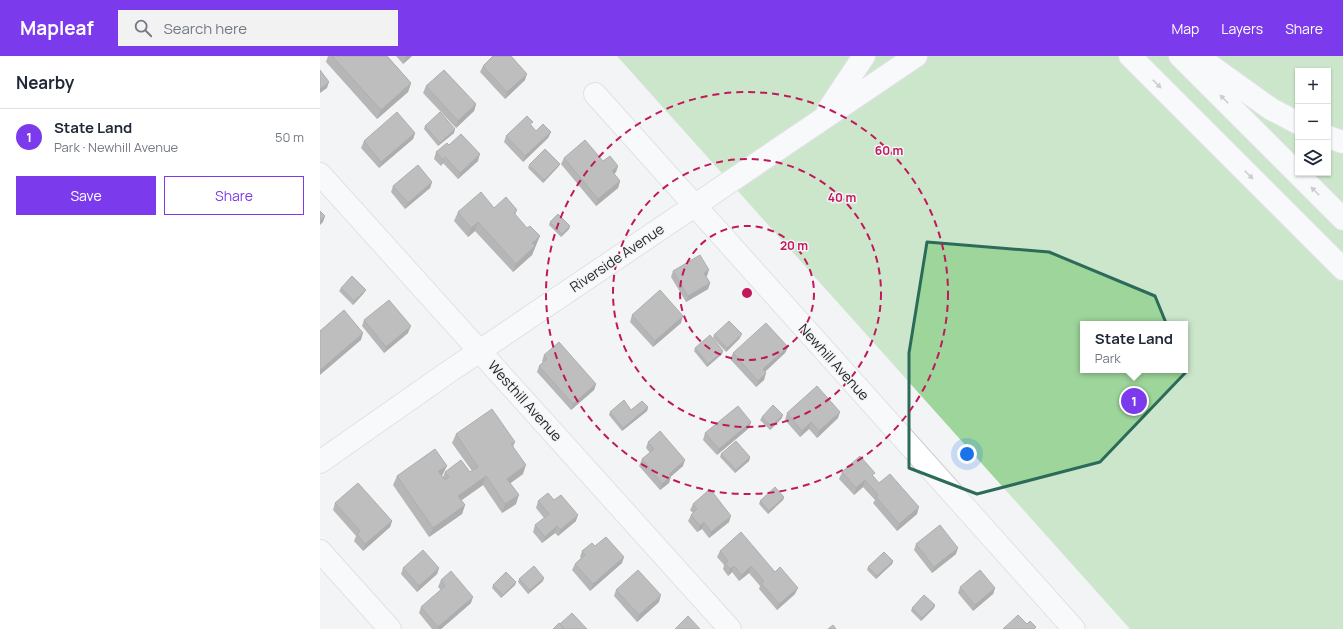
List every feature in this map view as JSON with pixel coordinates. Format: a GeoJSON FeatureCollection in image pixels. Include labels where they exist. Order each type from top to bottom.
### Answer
{"type":"FeatureCollection","features":[{"type":"Feature","properties":{"kind":"main road"},"geometry":{"type":"LineString","coordinates":[[821,120],[864,56]]}},
{"type":"Feature","properties":{"kind":"main road","name":"Riverside Avenue"},"geometry":{"type":"LineString","coordinates":[[320,462],[479,351],[916,56]]}},
{"type":"Feature","properties":{"kind":"main road"},"geometry":{"type":"LineString","coordinates":[[1130,56],[1343,269]]}},
{"type":"Feature","properties":{"kind":"main road"},"geometry":{"type":"LineString","coordinates":[[1180,56],[1343,219]]}},
{"type":"Feature","properties":{"kind":"main road"},"geometry":{"type":"LineString","coordinates":[[1197,56],[1271,109],[1295,121]]}},
{"type":"Feature","properties":{"kind":"main road","name":"Newhill Avenue"},"geometry":{"type":"LineString","coordinates":[[595,94],[1074,629]]}},
{"type":"Feature","properties":{"kind":"main road"},"geometry":{"type":"LineString","coordinates":[[1331,138],[1343,142]]}},
{"type":"Feature","properties":{"kind":"main road","name":"Westhill Avenue"},"geometry":{"type":"LineString","coordinates":[[320,174],[730,629]]}},
{"type":"Feature","properties":{"kind":"main road"},"geometry":{"type":"LineString","coordinates":[[320,551],[390,629]]}},
{"type":"Feature","properties":{"kind":"highlighted area"},"geometry":{"type":"Polygon","coordinates":[[[927,242],[1049,252],[1155,296],[1186,372],[1100,462],[977,494],[909,468],[909,353],[927,242]]]}},
{"type":"Feature","properties":{"kind":"green space"},"geometry":{"type":"Polygon","coordinates":[[[617,56],[1343,56],[1343,629],[1130,629],[617,56]]]}},
{"type":"Feature","properties":{"kind":"building"},"geometry":{"type":"Polygon","coordinates":[[[332,56],[387,56],[411,83],[381,110],[332,56]]]}},
{"type":"Feature","properties":{"kind":"building"},"geometry":{"type":"Polygon","coordinates":[[[493,56],[511,56],[527,74],[507,92],[483,66],[493,56]]]}},
{"type":"Feature","properties":{"kind":"building"},"geometry":{"type":"Polygon","coordinates":[[[320,70],[329,82],[320,89],[320,70]]]}},
{"type":"Feature","properties":{"kind":"building"},"geometry":{"type":"Polygon","coordinates":[[[444,70],[476,104],[458,121],[426,86],[444,70]]]}},
{"type":"Feature","properties":{"kind":"building"},"geometry":{"type":"Polygon","coordinates":[[[397,112],[415,133],[381,162],[364,141],[397,112]]]}},
{"type":"Feature","properties":{"kind":"building"},"geometry":{"type":"Polygon","coordinates":[[[440,112],[455,129],[440,143],[425,126],[440,112]]]}},
{"type":"Feature","properties":{"kind":"building"},"geometry":{"type":"Polygon","coordinates":[[[527,116],[533,122],[530,124],[536,131],[543,124],[551,132],[525,156],[506,136],[527,116]]]}},
{"type":"Feature","properties":{"kind":"building"},"geometry":{"type":"Polygon","coordinates":[[[461,134],[480,154],[460,173],[445,157],[443,160],[436,152],[447,143],[449,145],[461,134]]]}},
{"type":"Feature","properties":{"kind":"building"},"geometry":{"type":"Polygon","coordinates":[[[585,140],[603,161],[610,156],[618,166],[612,171],[620,181],[598,199],[564,158],[585,140]]]}},
{"type":"Feature","properties":{"kind":"building"},"geometry":{"type":"Polygon","coordinates":[[[545,149],[560,164],[544,180],[529,165],[545,149]]]}},
{"type":"Feature","properties":{"kind":"building"},"geometry":{"type":"Polygon","coordinates":[[[418,165],[432,182],[408,203],[393,186],[418,165]]]}},
{"type":"Feature","properties":{"kind":"building"},"geometry":{"type":"Polygon","coordinates":[[[481,192],[494,208],[506,197],[517,210],[514,213],[527,228],[530,226],[540,236],[532,243],[535,246],[516,264],[478,222],[471,228],[458,212],[481,192]]]}},
{"type":"Feature","properties":{"kind":"building"},"geometry":{"type":"Polygon","coordinates":[[[320,211],[325,216],[320,221],[320,211]]]}},
{"type":"Feature","properties":{"kind":"building"},"geometry":{"type":"Polygon","coordinates":[[[558,214],[570,226],[562,234],[550,222],[558,214]]]}},
{"type":"Feature","properties":{"kind":"building"},"geometry":{"type":"Polygon","coordinates":[[[700,255],[709,270],[704,273],[710,283],[688,296],[673,271],[700,255]]]}},
{"type":"Feature","properties":{"kind":"building"},"geometry":{"type":"Polygon","coordinates":[[[352,276],[366,290],[354,301],[341,288],[352,276]]]}},
{"type":"Feature","properties":{"kind":"building"},"geometry":{"type":"Polygon","coordinates":[[[660,290],[683,316],[655,341],[632,315],[660,290]]]}},
{"type":"Feature","properties":{"kind":"building"},"geometry":{"type":"Polygon","coordinates":[[[389,300],[411,326],[386,347],[364,320],[389,300]]]}},
{"type":"Feature","properties":{"kind":"building"},"geometry":{"type":"Polygon","coordinates":[[[344,310],[363,333],[320,370],[320,331],[344,310]]]}},
{"type":"Feature","properties":{"kind":"building"},"geometry":{"type":"Polygon","coordinates":[[[729,321],[742,334],[727,348],[714,335],[729,321]]]}},
{"type":"Feature","properties":{"kind":"building"},"geometry":{"type":"Polygon","coordinates":[[[766,323],[788,347],[763,369],[766,373],[758,381],[733,353],[766,323]]]}},
{"type":"Feature","properties":{"kind":"building"},"geometry":{"type":"Polygon","coordinates":[[[710,335],[723,351],[708,364],[695,348],[710,335]]]}},
{"type":"Feature","properties":{"kind":"building"},"geometry":{"type":"Polygon","coordinates":[[[559,342],[596,384],[573,404],[539,366],[547,359],[544,355],[559,342]]]}},
{"type":"Feature","properties":{"kind":"building"},"geometry":{"type":"Polygon","coordinates":[[[817,386],[840,412],[819,431],[811,422],[802,431],[787,413],[817,386]]]}},
{"type":"Feature","properties":{"kind":"building"},"geometry":{"type":"Polygon","coordinates":[[[624,400],[631,410],[642,401],[648,407],[623,428],[610,412],[624,400]]]}},
{"type":"Feature","properties":{"kind":"building"},"geometry":{"type":"Polygon","coordinates":[[[773,405],[783,415],[771,426],[762,417],[773,405]]]}},
{"type":"Feature","properties":{"kind":"building"},"geometry":{"type":"Polygon","coordinates":[[[738,406],[751,422],[719,449],[705,433],[738,406]]]}},
{"type":"Feature","properties":{"kind":"building"},"geometry":{"type":"Polygon","coordinates":[[[492,409],[515,442],[511,444],[526,465],[507,479],[519,495],[505,504],[486,476],[458,496],[465,505],[433,528],[397,476],[435,449],[447,466],[438,471],[445,480],[449,477],[445,472],[461,460],[470,472],[478,467],[456,434],[492,409]]]}},
{"type":"Feature","properties":{"kind":"building"},"geometry":{"type":"Polygon","coordinates":[[[660,431],[685,460],[669,474],[671,476],[662,484],[642,459],[654,449],[648,442],[660,431]]]}},
{"type":"Feature","properties":{"kind":"building"},"geometry":{"type":"Polygon","coordinates":[[[736,441],[750,457],[736,470],[721,454],[736,441]]]}},
{"type":"Feature","properties":{"kind":"building"},"geometry":{"type":"Polygon","coordinates":[[[860,456],[875,473],[872,475],[879,483],[890,474],[919,507],[899,524],[876,497],[878,495],[865,480],[856,488],[842,472],[860,456]]]}},
{"type":"Feature","properties":{"kind":"building"},"geometry":{"type":"Polygon","coordinates":[[[358,483],[392,521],[365,544],[357,534],[360,531],[335,503],[358,483]]]}},
{"type":"Feature","properties":{"kind":"building"},"geometry":{"type":"Polygon","coordinates":[[[775,487],[784,497],[769,511],[760,501],[775,487]]]}},
{"type":"Feature","properties":{"kind":"building"},"geometry":{"type":"Polygon","coordinates":[[[710,489],[731,516],[711,532],[704,522],[700,526],[691,515],[697,509],[693,504],[710,489]]]}},
{"type":"Feature","properties":{"kind":"building"},"geometry":{"type":"Polygon","coordinates":[[[548,493],[554,500],[561,495],[578,515],[560,530],[557,526],[545,537],[535,525],[549,514],[538,501],[548,493]]]}},
{"type":"Feature","properties":{"kind":"building"},"geometry":{"type":"Polygon","coordinates":[[[940,525],[958,548],[934,567],[916,544],[940,525]]]}},
{"type":"Feature","properties":{"kind":"building"},"geometry":{"type":"Polygon","coordinates":[[[741,532],[775,572],[780,567],[798,588],[779,604],[761,583],[764,581],[751,566],[742,575],[734,566],[730,569],[725,563],[728,561],[720,551],[741,532]]]}},
{"type":"Feature","properties":{"kind":"building"},"geometry":{"type":"Polygon","coordinates":[[[606,537],[624,557],[593,584],[575,564],[585,555],[582,551],[592,543],[595,546],[606,537]]]}},
{"type":"Feature","properties":{"kind":"building"},"geometry":{"type":"Polygon","coordinates":[[[423,550],[439,568],[419,586],[403,568],[423,550]]]}},
{"type":"Feature","properties":{"kind":"building"},"geometry":{"type":"Polygon","coordinates":[[[884,552],[893,561],[877,576],[868,567],[884,552]]]}},
{"type":"Feature","properties":{"kind":"building"},"geometry":{"type":"Polygon","coordinates":[[[534,566],[544,578],[530,590],[519,579],[534,566]]]}},
{"type":"Feature","properties":{"kind":"building"},"geometry":{"type":"Polygon","coordinates":[[[638,570],[661,595],[639,615],[616,590],[638,570]]]}},
{"type":"Feature","properties":{"kind":"building"},"geometry":{"type":"Polygon","coordinates":[[[980,570],[995,588],[975,605],[960,587],[980,570]]]}},
{"type":"Feature","properties":{"kind":"building"},"geometry":{"type":"Polygon","coordinates":[[[451,571],[473,597],[438,627],[421,607],[445,586],[441,580],[451,571]]]}},
{"type":"Feature","properties":{"kind":"building"},"geometry":{"type":"Polygon","coordinates":[[[506,572],[516,582],[503,595],[493,585],[506,572]]]}},
{"type":"Feature","properties":{"kind":"building"},"geometry":{"type":"Polygon","coordinates":[[[924,595],[935,605],[922,618],[912,608],[924,595]]]}},
{"type":"Feature","properties":{"kind":"building"},"geometry":{"type":"Polygon","coordinates":[[[572,613],[587,629],[565,629],[560,624],[572,613]]]}},
{"type":"Feature","properties":{"kind":"building"},"geometry":{"type":"Polygon","coordinates":[[[1018,615],[1027,624],[1030,621],[1036,627],[1034,629],[1003,629],[1018,615]]]}},
{"type":"Feature","properties":{"kind":"building"},"geometry":{"type":"Polygon","coordinates":[[[688,616],[700,629],[675,629],[688,616]]]}},
{"type":"Feature","properties":{"kind":"building"},"geometry":{"type":"Polygon","coordinates":[[[559,623],[564,629],[553,629],[559,623]]]}},
{"type":"Feature","properties":{"kind":"building"},"geometry":{"type":"Polygon","coordinates":[[[833,625],[836,629],[828,629],[833,625]]]}},
{"type":"Feature","properties":{"kind":"place","name":"State Land"},"geometry":{"type":"Point","coordinates":[1134,401]}}]}
